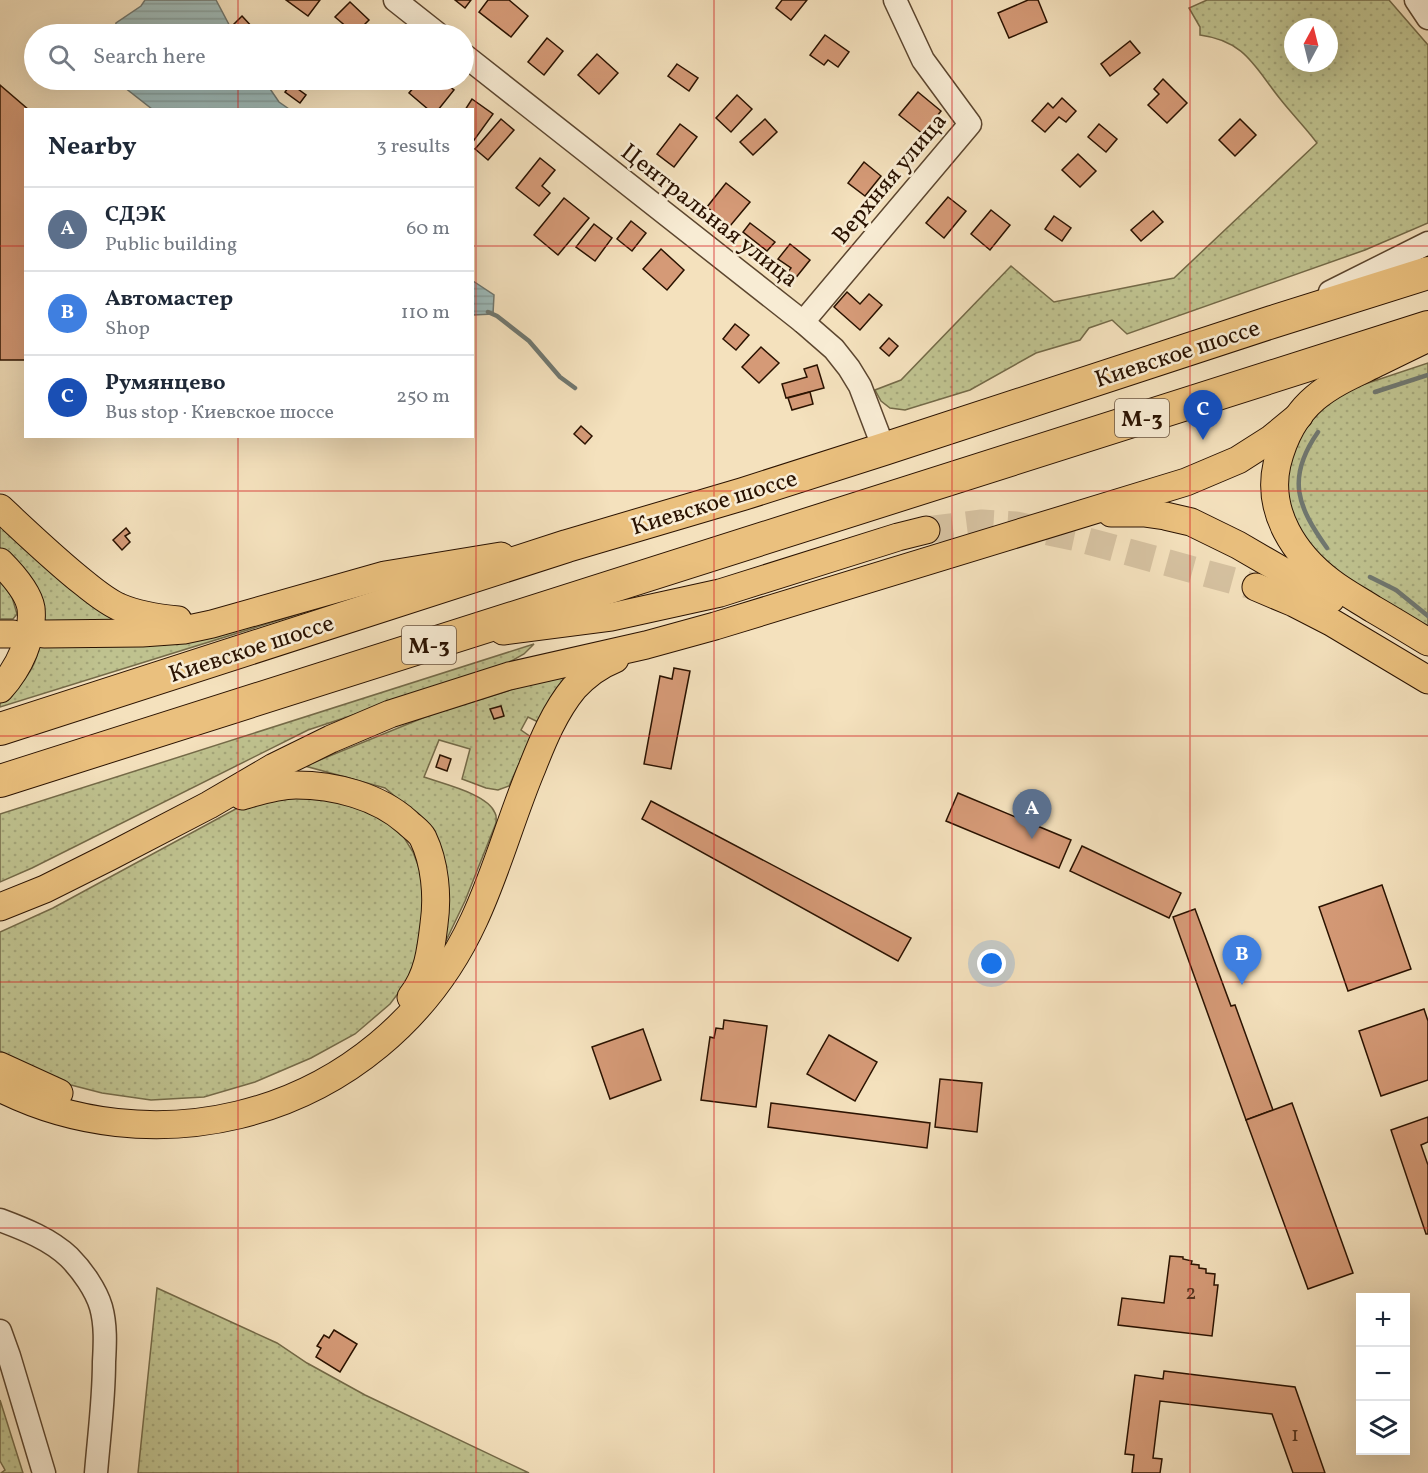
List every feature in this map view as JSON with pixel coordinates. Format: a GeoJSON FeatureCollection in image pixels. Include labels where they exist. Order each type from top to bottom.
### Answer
{"type":"FeatureCollection","features":[{"type":"Feature","properties":{"kind":"highway","name":"Киевское шоссе"},"geometry":{"type":"LineString","coordinates":[[0,729],[567,546],[885,449],[1428,273]]}},
{"type":"Feature","properties":{"kind":"highway","name":"Киевское шоссе"},"geometry":{"type":"LineString","coordinates":[[0,781],[1428,327]]}},
{"type":"Feature","properties":{"kind":"main road"},"geometry":{"type":"LineString","coordinates":[[1428,338],[1337,383],[1314,398],[1299,416],[1282,446],[1276,469],[1275,492],[1281,521],[1304,557],[1333,584],[1428,642]]}},
{"type":"Feature","properties":{"kind":"main road"},"geometry":{"type":"LineString","coordinates":[[0,907],[45,889],[209,805],[321,743],[390,714],[509,676],[646,645],[726,622],[1186,482],[1238,460],[1271,439],[1299,416]]}},
{"type":"Feature","properties":{"kind":"main road"},"geometry":{"type":"LineString","coordinates":[[0,508],[69,571],[102,597],[118,606],[139,614],[185,621],[242,615]]}},
{"type":"Feature","properties":{"kind":"main road"},"geometry":{"type":"LineString","coordinates":[[1076,516],[1144,513],[1191,522],[1248,550],[1428,657]]}},
{"type":"Feature","properties":{"kind":"main road"},"geometry":{"type":"LineString","coordinates":[[454,637],[611,618],[720,593],[926,530]]}},
{"type":"Feature","properties":{"kind":"main road"},"geometry":{"type":"LineString","coordinates":[[44,634],[184,630],[385,575],[567,546]]}},
{"type":"Feature","properties":{"kind":"main road"},"geometry":{"type":"LineString","coordinates":[[0,561],[20,584],[31,606],[30,628],[25,650],[11,677],[0,689]]}},
{"type":"Feature","properties":{"kind":"main road"},"geometry":{"type":"LineString","coordinates":[[1256,587],[1322,617],[1428,680]]}},
{"type":"Feature","properties":{"kind":"main road"},"geometry":{"type":"LineString","coordinates":[[0,1088],[39,1105],[73,1115],[144,1125],[187,1124],[230,1117],[278,1103],[315,1087],[360,1060],[400,1027],[441,978],[460,947],[483,899],[544,739],[570,694],[585,676],[610,661],[646,645]]}},
{"type":"Feature","properties":{"kind":"main road"},"geometry":{"type":"LineString","coordinates":[[0,1066],[51,1091],[81,1100],[120,1109],[176,1114],[222,1106],[272,1092],[329,1067],[381,1032],[402,1009],[420,986],[430,956],[436,911],[433,868],[422,836],[396,812],[359,794],[320,786],[294,785],[262,790],[209,805]]}},
{"type":"Feature","properties":{"kind":"street"},"geometry":{"type":"LineString","coordinates":[[394,0],[425,24]]}},
{"type":"Feature","properties":{"kind":"street","name":"Верхняя улица"},"geometry":{"type":"LineString","coordinates":[[803,322],[970,123],[923,60],[895,0]]}},
{"type":"Feature","properties":{"kind":"street"},"geometry":{"type":"LineString","coordinates":[[1416,0],[1428,18]]}},
{"type":"Feature","properties":{"kind":"street","name":"Центральная улица"},"geometry":{"type":"LineString","coordinates":[[474,63],[803,322],[834,349],[860,386],[885,449]]}},
{"type":"Feature","properties":{"kind":"street"},"geometry":{"type":"LineString","coordinates":[[1272,322],[1428,243]]}},
{"type":"Feature","properties":{"kind":"street"},"geometry":{"type":"LineString","coordinates":[[0,1220],[49,1242],[69,1257],[84,1275],[100,1305],[104,1323],[104,1385],[96,1473]]}},
{"type":"Feature","properties":{"kind":"street"},"geometry":{"type":"LineString","coordinates":[[0,1331],[44,1473]]}},
{"type":"Feature","properties":{"kind":"green space"},"geometry":{"type":"Polygon","coordinates":[[[1207,0],[1389,0],[1428,45],[1428,223],[1365,250],[1127,334],[1112,320],[1089,328],[1080,340],[1036,353],[970,390],[905,410],[890,408],[881,401],[875,390],[901,380],[1011,266],[1054,302],[1174,278],[1317,143],[1248,58],[1228,43],[1200,35],[1200,27],[1189,8],[1207,0]]]}},
{"type":"Feature","properties":{"kind":"green space"},"geometry":{"type":"Polygon","coordinates":[[[1428,363],[1428,632],[1347,582],[1300,535],[1285,491],[1288,459],[1308,423],[1329,402],[1359,386],[1428,363]]]}},
{"type":"Feature","properties":{"kind":"green space"},"geometry":{"type":"Polygon","coordinates":[[[0,524],[132,624],[41,621],[20,567],[0,548],[0,524]]]}},
{"type":"Feature","properties":{"kind":"green space"},"geometry":{"type":"Polygon","coordinates":[[[0,580],[12,597],[17,614],[13,619],[0,619],[0,580]]]}},
{"type":"Feature","properties":{"kind":"green space"},"geometry":{"type":"Polygon","coordinates":[[[360,595],[0,707],[0,702],[20,684],[30,671],[39,646],[360,595]]]}},
{"type":"Feature","properties":{"kind":"green space"},"geometry":{"type":"Polygon","coordinates":[[[534,644],[524,654],[504,665],[308,730],[0,882],[0,814],[534,644]]]}},
{"type":"Feature","properties":{"kind":"green space"},"geometry":{"type":"Polygon","coordinates":[[[571,671],[538,722],[528,717],[521,730],[531,737],[509,786],[498,790],[462,779],[470,749],[439,740],[424,777],[453,786],[484,800],[496,814],[496,823],[465,901],[443,947],[411,810],[385,788],[305,766],[430,715],[571,671]]]}},
{"type":"Feature","properties":{"kind":"green space"},"geometry":{"type":"Polygon","coordinates":[[[287,794],[338,799],[373,814],[400,831],[413,852],[424,881],[427,919],[409,979],[390,1004],[355,1034],[311,1058],[255,1082],[204,1097],[151,1100],[102,1093],[50,1077],[0,1051],[0,932],[53,908],[254,799],[287,794]]]}},
{"type":"Feature","properties":{"kind":"green space"},"geometry":{"type":"Polygon","coordinates":[[[157,1288],[277,1343],[307,1363],[365,1395],[529,1473],[138,1473],[157,1288]]]}},
{"type":"Feature","properties":{"kind":"green space"},"geometry":{"type":"Polygon","coordinates":[[[0,1400],[23,1473],[1,1473],[5,1470],[0,1461],[0,1400]]]}},
{"type":"Feature","properties":{"kind":"water"},"geometry":{"type":"Polygon","coordinates":[[[145,0],[216,0],[229,24],[116,24],[141,6],[145,0]]]}},
{"type":"Feature","properties":{"kind":"water"},"geometry":{"type":"Polygon","coordinates":[[[128,90],[271,90],[279,102],[288,108],[151,108],[128,90]]]}},
{"type":"Feature","properties":{"kind":"water"},"geometry":{"type":"Polygon","coordinates":[[[474,282],[494,295],[493,314],[474,315],[474,282]]]}},
{"type":"Feature","properties":{"kind":"building"},"geometry":{"type":"Polygon","coordinates":[[[286,0],[320,0],[308,16],[286,0]]]}},
{"type":"Feature","properties":{"kind":"building"},"geometry":{"type":"Polygon","coordinates":[[[455,0],[471,0],[465,8],[455,0]]]}},
{"type":"Feature","properties":{"kind":"building"},"geometry":{"type":"Polygon","coordinates":[[[488,0],[509,0],[528,16],[511,37],[479,12],[488,0]]]}},
{"type":"Feature","properties":{"kind":"building"},"geometry":{"type":"Polygon","coordinates":[[[782,0],[807,0],[791,20],[776,8],[782,0]]]}},
{"type":"Feature","properties":{"kind":"building"},"geometry":{"type":"Polygon","coordinates":[[[1028,0],[1038,0],[1047,22],[1009,38],[998,13],[1028,0]]]}},
{"type":"Feature","properties":{"kind":"building"},"geometry":{"type":"Polygon","coordinates":[[[350,2],[369,20],[365,24],[343,24],[335,17],[350,2]]]}},
{"type":"Feature","properties":{"kind":"building"},"geometry":{"type":"Polygon","coordinates":[[[242,16],[249,24],[234,24],[242,16]]]}},
{"type":"Feature","properties":{"kind":"building"},"geometry":{"type":"Polygon","coordinates":[[[825,35],[849,52],[838,67],[828,60],[824,65],[810,55],[825,35]]]}},
{"type":"Feature","properties":{"kind":"building"},"geometry":{"type":"Polygon","coordinates":[[[547,38],[563,51],[544,75],[528,62],[547,38]]]}},
{"type":"Feature","properties":{"kind":"building"},"geometry":{"type":"Polygon","coordinates":[[[1130,41],[1140,53],[1110,76],[1101,64],[1130,41]]]}},
{"type":"Feature","properties":{"kind":"building"},"geometry":{"type":"Polygon","coordinates":[[[597,54],[618,73],[599,94],[578,75],[597,54]]]}},
{"type":"Feature","properties":{"kind":"building"},"geometry":{"type":"Polygon","coordinates":[[[677,64],[698,78],[689,91],[668,76],[677,64]]]}},
{"type":"Feature","properties":{"kind":"building"},"geometry":{"type":"Polygon","coordinates":[[[1163,79],[1187,103],[1167,123],[1148,105],[1159,94],[1154,89],[1163,79]]]}},
{"type":"Feature","properties":{"kind":"building"},"geometry":{"type":"Polygon","coordinates":[[[0,85],[27,108],[24,108],[24,360],[0,360],[0,85]]]}},
{"type":"Feature","properties":{"kind":"building"},"geometry":{"type":"Polygon","coordinates":[[[299,90],[306,95],[300,103],[285,92],[299,90]]]}},
{"type":"Feature","properties":{"kind":"building"},"geometry":{"type":"Polygon","coordinates":[[[412,90],[454,90],[440,108],[427,108],[409,93],[412,90]]]}},
{"type":"Feature","properties":{"kind":"building"},"geometry":{"type":"Polygon","coordinates":[[[918,92],[941,111],[923,134],[899,115],[918,92]]]}},
{"type":"Feature","properties":{"kind":"building"},"geometry":{"type":"Polygon","coordinates":[[[737,95],[752,109],[731,132],[716,118],[737,95]]]}},
{"type":"Feature","properties":{"kind":"building"},"geometry":{"type":"Polygon","coordinates":[[[1062,98],[1076,111],[1066,122],[1059,117],[1045,132],[1032,121],[1048,103],[1053,108],[1062,98]]]}},
{"type":"Feature","properties":{"kind":"building"},"geometry":{"type":"Polygon","coordinates":[[[472,99],[493,114],[474,140],[474,108],[466,108],[472,99]]]}},
{"type":"Feature","properties":{"kind":"building"},"geometry":{"type":"Polygon","coordinates":[[[501,119],[514,130],[488,160],[475,149],[501,119]]]}},
{"type":"Feature","properties":{"kind":"building"},"geometry":{"type":"Polygon","coordinates":[[[765,119],[777,132],[753,155],[740,142],[765,119]]]}},
{"type":"Feature","properties":{"kind":"building"},"geometry":{"type":"Polygon","coordinates":[[[1240,119],[1256,135],[1235,156],[1219,140],[1240,119]]]}},
{"type":"Feature","properties":{"kind":"building"},"geometry":{"type":"Polygon","coordinates":[[[680,124],[697,137],[674,167],[657,154],[680,124]]]}},
{"type":"Feature","properties":{"kind":"building"},"geometry":{"type":"Polygon","coordinates":[[[1099,124],[1117,139],[1106,152],[1088,137],[1099,124]]]}},
{"type":"Feature","properties":{"kind":"building"},"geometry":{"type":"Polygon","coordinates":[[[1078,154],[1096,171],[1080,187],[1062,170],[1078,154]]]}},
{"type":"Feature","properties":{"kind":"building"},"geometry":{"type":"Polygon","coordinates":[[[540,158],[555,170],[542,186],[550,193],[539,206],[516,188],[540,158]]]}},
{"type":"Feature","properties":{"kind":"building"},"geometry":{"type":"Polygon","coordinates":[[[864,162],[881,176],[865,196],[848,183],[864,162]]]}},
{"type":"Feature","properties":{"kind":"building"},"geometry":{"type":"Polygon","coordinates":[[[726,183],[750,202],[730,226],[707,207],[726,183]]]}},
{"type":"Feature","properties":{"kind":"building"},"geometry":{"type":"Polygon","coordinates":[[[948,197],[966,211],[944,238],[926,223],[948,197]]]}},
{"type":"Feature","properties":{"kind":"building"},"geometry":{"type":"Polygon","coordinates":[[[564,198],[589,218],[558,255],[534,235],[564,198]]]}},
{"type":"Feature","properties":{"kind":"building"},"geometry":{"type":"Polygon","coordinates":[[[991,210],[1010,225],[990,250],[971,234],[991,210]]]}},
{"type":"Feature","properties":{"kind":"building"},"geometry":{"type":"Polygon","coordinates":[[[1153,211],[1163,222],[1141,241],[1131,230],[1153,211]]]}},
{"type":"Feature","properties":{"kind":"building"},"geometry":{"type":"Polygon","coordinates":[[[1054,216],[1071,228],[1062,241],[1045,229],[1054,216]]]}},
{"type":"Feature","properties":{"kind":"building"},"geometry":{"type":"Polygon","coordinates":[[[631,221],[646,233],[632,251],[617,239],[631,221]]]}},
{"type":"Feature","properties":{"kind":"building"},"geometry":{"type":"Polygon","coordinates":[[[750,223],[775,242],[767,251],[743,232],[750,223]]]}},
{"type":"Feature","properties":{"kind":"building"},"geometry":{"type":"Polygon","coordinates":[[[594,224],[612,238],[595,261],[576,247],[594,224]]]}},
{"type":"Feature","properties":{"kind":"building"},"geometry":{"type":"Polygon","coordinates":[[[790,244],[810,260],[794,280],[786,275],[791,268],[778,259],[790,244]]]}},
{"type":"Feature","properties":{"kind":"building"},"geometry":{"type":"Polygon","coordinates":[[[661,249],[684,270],[667,290],[643,269],[661,249]]]}},
{"type":"Feature","properties":{"kind":"building"},"geometry":{"type":"Polygon","coordinates":[[[847,292],[860,304],[869,294],[882,305],[860,330],[834,307],[847,292]]]}},
{"type":"Feature","properties":{"kind":"building"},"geometry":{"type":"Polygon","coordinates":[[[735,324],[749,335],[736,350],[723,339],[735,324]]]}},
{"type":"Feature","properties":{"kind":"building"},"geometry":{"type":"Polygon","coordinates":[[[889,338],[898,346],[889,356],[880,348],[889,338]]]}},
{"type":"Feature","properties":{"kind":"building"},"geometry":{"type":"Polygon","coordinates":[[[761,347],[779,363],[759,383],[742,367],[761,347]]]}},
{"type":"Feature","properties":{"kind":"building"},"geometry":{"type":"Polygon","coordinates":[[[817,365],[824,388],[786,398],[782,384],[807,377],[804,369],[817,365]]]}},
{"type":"Feature","properties":{"kind":"building"},"geometry":{"type":"Polygon","coordinates":[[[810,392],[813,404],[792,410],[788,398],[810,392]]]}},
{"type":"Feature","properties":{"kind":"building"},"geometry":{"type":"Polygon","coordinates":[[[581,426],[592,436],[585,444],[574,434],[581,426]]]}},
{"type":"Feature","properties":{"kind":"building"},"geometry":{"type":"Polygon","coordinates":[[[126,528],[130,533],[125,536],[130,542],[122,550],[113,540],[126,528]]]}},
{"type":"Feature","properties":{"kind":"building"},"geometry":{"type":"Polygon","coordinates":[[[674,668],[690,671],[671,769],[644,764],[660,676],[672,679],[674,668]]]}},
{"type":"Feature","properties":{"kind":"building"},"geometry":{"type":"Polygon","coordinates":[[[501,706],[504,716],[494,719],[490,709],[501,706]]]}},
{"type":"Feature","properties":{"kind":"building"},"geometry":{"type":"Polygon","coordinates":[[[440,755],[451,759],[447,771],[436,767],[440,755]]]}},
{"type":"Feature","properties":{"kind":"building"},"geometry":{"type":"Polygon","coordinates":[[[958,793],[1071,840],[1059,868],[946,821],[958,793]]]}},
{"type":"Feature","properties":{"kind":"building"},"geometry":{"type":"Polygon","coordinates":[[[651,801],[911,938],[898,961],[642,819],[651,801]]]}},
{"type":"Feature","properties":{"kind":"building"},"geometry":{"type":"Polygon","coordinates":[[[1082,846],[1181,893],[1169,918],[1070,871],[1082,846]]]}},
{"type":"Feature","properties":{"kind":"building"},"geometry":{"type":"Polygon","coordinates":[[[1382,885],[1411,969],[1348,991],[1319,907],[1382,885]]]}},
{"type":"Feature","properties":{"kind":"building"},"geometry":{"type":"Polygon","coordinates":[[[1195,909],[1231,1006],[1235,1005],[1273,1110],[1246,1120],[1173,917],[1195,909]]]}},
{"type":"Feature","properties":{"kind":"building"},"geometry":{"type":"Polygon","coordinates":[[[1424,1009],[1428,1021],[1428,1080],[1381,1096],[1359,1031],[1424,1009]]]}},
{"type":"Feature","properties":{"kind":"building"},"geometry":{"type":"Polygon","coordinates":[[[724,1020],[767,1026],[756,1107],[701,1100],[710,1037],[714,1038],[716,1028],[723,1029],[724,1020]]]}},
{"type":"Feature","properties":{"kind":"building"},"geometry":{"type":"Polygon","coordinates":[[[643,1029],[661,1080],[610,1099],[592,1047],[643,1029]]]}},
{"type":"Feature","properties":{"kind":"building"},"geometry":{"type":"Polygon","coordinates":[[[829,1035],[877,1062],[855,1101],[807,1074],[829,1035]]]}},
{"type":"Feature","properties":{"kind":"building"},"geometry":{"type":"Polygon","coordinates":[[[940,1079],[982,1083],[977,1132],[935,1127],[940,1079]]]}},
{"type":"Feature","properties":{"kind":"building"},"geometry":{"type":"Polygon","coordinates":[[[771,1103],[930,1123],[927,1148],[768,1127],[771,1103]]]}},
{"type":"Feature","properties":{"kind":"building"},"geometry":{"type":"Polygon","coordinates":[[[1292,1103],[1353,1273],[1308,1289],[1246,1120],[1292,1103]]]}},
{"type":"Feature","properties":{"kind":"building"},"geometry":{"type":"Polygon","coordinates":[[[1428,1117],[1428,1142],[1421,1145],[1428,1165],[1428,1234],[1426,1234],[1391,1130],[1428,1117]]]}},
{"type":"Feature","properties":{"kind":"building"},"geometry":{"type":"Polygon","coordinates":[[[1170,1256],[1183,1257],[1183,1259],[1192,1261],[1191,1264],[1206,1269],[1206,1273],[1215,1274],[1214,1285],[1218,1285],[1212,1336],[1118,1325],[1122,1298],[1164,1303],[1170,1256]]]}},
{"type":"Feature","properties":{"kind":"building"},"geometry":{"type":"Polygon","coordinates":[[[334,1330],[357,1344],[340,1372],[316,1357],[321,1348],[317,1346],[324,1335],[329,1338],[334,1330]]]}},
{"type":"Feature","properties":{"kind":"building"},"geometry":{"type":"Polygon","coordinates":[[[1164,1371],[1295,1387],[1325,1473],[1293,1473],[1272,1414],[1160,1401],[1153,1458],[1162,1459],[1160,1473],[1132,1473],[1134,1455],[1125,1454],[1135,1375],[1163,1379],[1164,1371]]]}},
{"type":"Feature","properties":{"kind":"waterway"},"geometry":{"type":"LineString","coordinates":[[488,312],[497,316],[529,341],[560,377],[575,388]]}},
{"type":"Feature","properties":{"kind":"waterway"},"geometry":{"type":"LineString","coordinates":[[1375,392],[1428,375]]}},
{"type":"Feature","properties":{"kind":"waterway"},"geometry":{"type":"LineString","coordinates":[[1318,432],[1302,464],[1299,492],[1308,519],[1327,548]]}},
{"type":"Feature","properties":{"kind":"waterway"},"geometry":{"type":"LineString","coordinates":[[1370,577],[1396,590],[1428,616]]}},
{"type":"Feature","properties":{"kind":"tunnel"},"geometry":{"type":"LineString","coordinates":[[926,530],[982,523],[1016,525],[1077,538],[1256,587]]}},
{"type":"Feature","properties":{"kind":"place","name":"Румянцево"},"geometry":{"type":"Point","coordinates":[1203,440]}},
{"type":"Feature","properties":{"kind":"place","name":"СДЭК"},"geometry":{"type":"Point","coordinates":[1032,839]}},
{"type":"Feature","properties":{"kind":"place","name":"Автомастер"},"geometry":{"type":"Point","coordinates":[1242,985]}}]}
